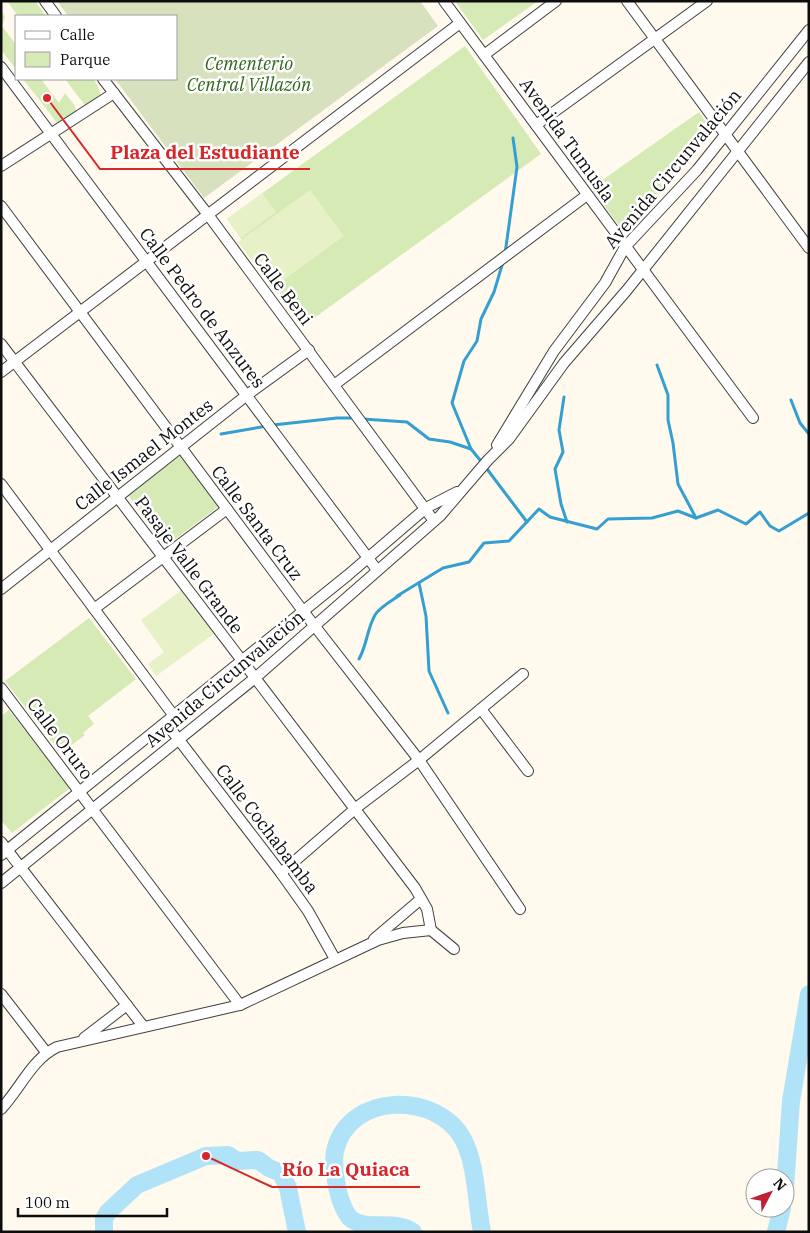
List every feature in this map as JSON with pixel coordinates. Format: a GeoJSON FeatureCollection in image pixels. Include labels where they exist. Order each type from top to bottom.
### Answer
{"type":"FeatureCollection","features":[{"type":"Feature","properties":{"kind":"street"},"geometry":{"type":"LineString","coordinates":[[45,1],[55,15]]}},
{"type":"Feature","properties":{"kind":"street","name":"Avenida Tumusla"},"geometry":{"type":"LineString","coordinates":[[444,1],[752,418]]}},
{"type":"Feature","properties":{"kind":"street"},"geometry":{"type":"LineString","coordinates":[[484,55],[556,1]]}},
{"type":"Feature","properties":{"kind":"street"},"geometry":{"type":"LineString","coordinates":[[627,1],[809,248]]}},
{"type":"Feature","properties":{"kind":"street"},"geometry":{"type":"LineString","coordinates":[[536,125],[707,1]]}},
{"type":"Feature","properties":{"kind":"street"},"geometry":{"type":"LineString","coordinates":[[1,372],[209,216],[460,23]]}},
{"type":"Feature","properties":{"kind":"street","name":"Avenida Circunvalación"},"geometry":{"type":"LineString","coordinates":[[488,460],[554,351],[605,283],[625,247],[697,170],[724,133],[809,30]]}},
{"type":"Feature","properties":{"kind":"street","name":"Avenida Circunvalación"},"geometry":{"type":"LineString","coordinates":[[1,883],[255,678],[434,521],[460,490],[509,439],[564,363],[809,62]]}},
{"type":"Feature","properties":{"kind":"street","name":"Calle Pedro de Anzures"},"geometry":{"type":"LineString","coordinates":[[1,67],[378,570]]}},
{"type":"Feature","properties":{"kind":"street","name":"Calle Beni"},"geometry":{"type":"LineString","coordinates":[[104,80],[209,216],[434,521]]}},
{"type":"Feature","properties":{"kind":"street"},"geometry":{"type":"LineString","coordinates":[[1,166],[114,93]]}},
{"type":"Feature","properties":{"kind":"street"},"geometry":{"type":"LineString","coordinates":[[334,385],[587,195]]}},
{"type":"Feature","properties":{"kind":"street","name":"Calle Santa Cruz"},"geometry":{"type":"LineString","coordinates":[[1,206],[314,626],[418,760],[520,909]]}},
{"type":"Feature","properties":{"kind":"street","name":"Pasaje Valle Grande"},"geometry":{"type":"LineString","coordinates":[[1,344],[356,808],[421,899],[427,909],[431,930]]}},
{"type":"Feature","properties":{"kind":"street","name":"Calle Ismael Montes"},"geometry":{"type":"LineString","coordinates":[[1,588],[247,395],[309,350]]}},
{"type":"Feature","properties":{"kind":"street","name":"Calle Cochabamba"},"geometry":{"type":"LineString","coordinates":[[1,484],[94,609],[170,720],[179,740],[308,911],[335,960]]}},
{"type":"Feature","properties":{"kind":"street","name":"Avenida Circunvalación"},"geometry":{"type":"LineString","coordinates":[[3,849],[80,792],[170,720],[426,508],[460,490]]}},
{"type":"Feature","properties":{"kind":"street"},"geometry":{"type":"LineString","coordinates":[[94,609],[227,509]]}},
{"type":"Feature","properties":{"kind":"street"},"geometry":{"type":"LineString","coordinates":[[281,873],[356,808],[523,674]]}},
{"type":"Feature","properties":{"kind":"street","name":"Calle Oruro"},"geometry":{"type":"LineString","coordinates":[[1,688],[240,1005]]}},
{"type":"Feature","properties":{"kind":"street"},"geometry":{"type":"LineString","coordinates":[[481,709],[528,772]]}},
{"type":"Feature","properties":{"kind":"street"},"geometry":{"type":"LineString","coordinates":[[3,849],[21,867],[144,1026]]}},
{"type":"Feature","properties":{"kind":"street"},"geometry":{"type":"LineString","coordinates":[[370,944],[421,899]]}},
{"type":"Feature","properties":{"kind":"street"},"geometry":{"type":"LineString","coordinates":[[1,1108],[46,1052],[144,1026],[240,1005],[370,944],[403,933],[431,930],[454,949]]}},
{"type":"Feature","properties":{"kind":"street"},"geometry":{"type":"LineString","coordinates":[[1,994],[46,1052]]}},
{"type":"Feature","properties":{"kind":"street"},"geometry":{"type":"LineString","coordinates":[[77,1043],[127,1005]]}},
{"type":"Feature","properties":{"kind":"green space"},"geometry":{"type":"Polygon","coordinates":[[[7,1],[35,1],[45,15],[17,15],[7,1]]]}},
{"type":"Feature","properties":{"kind":"green space","name":"Cementerio Central Villazón"},"geometry":{"type":"Polygon","coordinates":[[[57,1],[420,1],[438,26],[204,198],[116,80],[178,80],[178,15],[67,15],[57,1]]]}},
{"type":"Feature","properties":{"kind":"green space"},"geometry":{"type":"Polygon","coordinates":[[[455,1],[538,1],[483,40],[455,1]]]}},
{"type":"Feature","properties":{"kind":"green space"},"geometry":{"type":"Polygon","coordinates":[[[1,9],[5,17],[2,26],[15,44],[15,68],[1,50],[1,9]]]}},
{"type":"Feature","properties":{"kind":"green space"},"geometry":{"type":"Polygon","coordinates":[[[465,46],[541,154],[303,326],[227,219],[465,46]]]}},
{"type":"Feature","properties":{"kind":"green space"},"geometry":{"type":"Polygon","coordinates":[[[24,80],[42,80],[59,103],[65,93],[75,106],[76,111],[58,124],[24,80]]]}},
{"type":"Feature","properties":{"kind":"green space"},"geometry":{"type":"Polygon","coordinates":[[[66,80],[94,80],[98,86],[101,97],[88,105],[84,104],[66,80]]]}},
{"type":"Feature","properties":{"kind":"green space"},"geometry":{"type":"Polygon","coordinates":[[[699,112],[712,131],[624,232],[591,188],[699,112]]]}},
{"type":"Feature","properties":{"kind":"green space"},"geometry":{"type":"Polygon","coordinates":[[[310,190],[344,236],[272,288],[238,242],[310,190]]]}},
{"type":"Feature","properties":{"kind":"green space"},"geometry":{"type":"Polygon","coordinates":[[[262,193],[276,212],[241,238],[227,219],[262,193]]]}},
{"type":"Feature","properties":{"kind":"green space"},"geometry":{"type":"Polygon","coordinates":[[[181,455],[219,506],[166,546],[128,495],[181,455]]]}},
{"type":"Feature","properties":{"kind":"green space"},"geometry":{"type":"Polygon","coordinates":[[[182,590],[214,634],[156,676],[148,664],[164,652],[141,620],[182,590]]]}},
{"type":"Feature","properties":{"kind":"green space"},"geometry":{"type":"Polygon","coordinates":[[[89,618],[136,679],[88,716],[94,724],[83,733],[85,735],[61,753],[5,681],[89,618]]]}},
{"type":"Feature","properties":{"kind":"green space"},"geometry":{"type":"Polygon","coordinates":[[[9,710],[70,788],[12,833],[1,820],[1,716],[9,710]]]}},
{"type":"Feature","properties":{"kind":"waterway"},"geometry":{"type":"LineString","coordinates":[[505,254],[517,167],[513,138]]}},
{"type":"Feature","properties":{"kind":"waterway"},"geometry":{"type":"LineString","coordinates":[[480,460],[471,449],[452,403],[464,361],[477,341],[481,319],[494,292],[503,262]]}},
{"type":"Feature","properties":{"kind":"waterway"},"geometry":{"type":"LineString","coordinates":[[657,365],[668,395],[668,420],[678,484],[696,518]]}},
{"type":"Feature","properties":{"kind":"waterway"},"geometry":{"type":"LineString","coordinates":[[564,397],[559,430],[563,452],[555,469],[561,504],[567,522]]}},
{"type":"Feature","properties":{"kind":"waterway"},"geometry":{"type":"LineString","coordinates":[[791,400],[800,423],[809,434]]}},
{"type":"Feature","properties":{"kind":"waterway"},"geometry":{"type":"LineString","coordinates":[[273,425],[354,418]]}},
{"type":"Feature","properties":{"kind":"waterway"},"geometry":{"type":"LineString","coordinates":[[363,419],[407,422],[429,439],[450,442],[471,449]]}},
{"type":"Feature","properties":{"kind":"waterway"},"geometry":{"type":"LineString","coordinates":[[221,434],[267,426]]}},
{"type":"Feature","properties":{"kind":"waterway"},"geometry":{"type":"LineString","coordinates":[[487,469],[527,522]]}},
{"type":"Feature","properties":{"kind":"waterway"},"geometry":{"type":"LineString","coordinates":[[359,659],[372,620],[383,606],[443,568],[469,562],[484,543],[509,541],[539,509],[550,517],[597,529],[608,519],[652,518],[678,511],[696,518],[718,510],[746,524],[760,512],[770,526],[779,531],[809,513]]}},
{"type":"Feature","properties":{"kind":"waterway"},"geometry":{"type":"LineString","coordinates":[[419,583],[426,616],[429,671],[448,713]]}},
{"type":"Feature","properties":{"kind":"waterway"},"geometry":{"type":"LineString","coordinates":[[786,1168],[791,1101],[809,994]]}},
{"type":"Feature","properties":{"kind":"waterway"},"geometry":{"type":"LineString","coordinates":[[413,1232],[397,1226],[371,1225],[356,1222],[349,1217],[340,1200],[335,1170],[335,1151],[343,1132],[357,1117],[374,1109],[394,1105],[415,1106],[434,1112],[451,1123],[463,1139],[468,1150],[476,1184],[482,1232]]}},
{"type":"Feature","properties":{"kind":"waterway"},"geometry":{"type":"LineString","coordinates":[[104,1232],[104,1219],[108,1212],[137,1185],[206,1156],[228,1155],[237,1161],[258,1160],[269,1168],[281,1173],[288,1188],[297,1232]]}},
{"type":"Feature","properties":{"kind":"waterway"},"geometry":{"type":"LineString","coordinates":[[776,1232],[780,1218]]}},
{"type":"Feature","properties":{"kind":"place","name":"Plaza del Estudiante"},"geometry":{"type":"Point","coordinates":[47,98]}},
{"type":"Feature","properties":{"kind":"place","name":"Río La Quiaca"},"geometry":{"type":"Point","coordinates":[206,1156]}}]}
